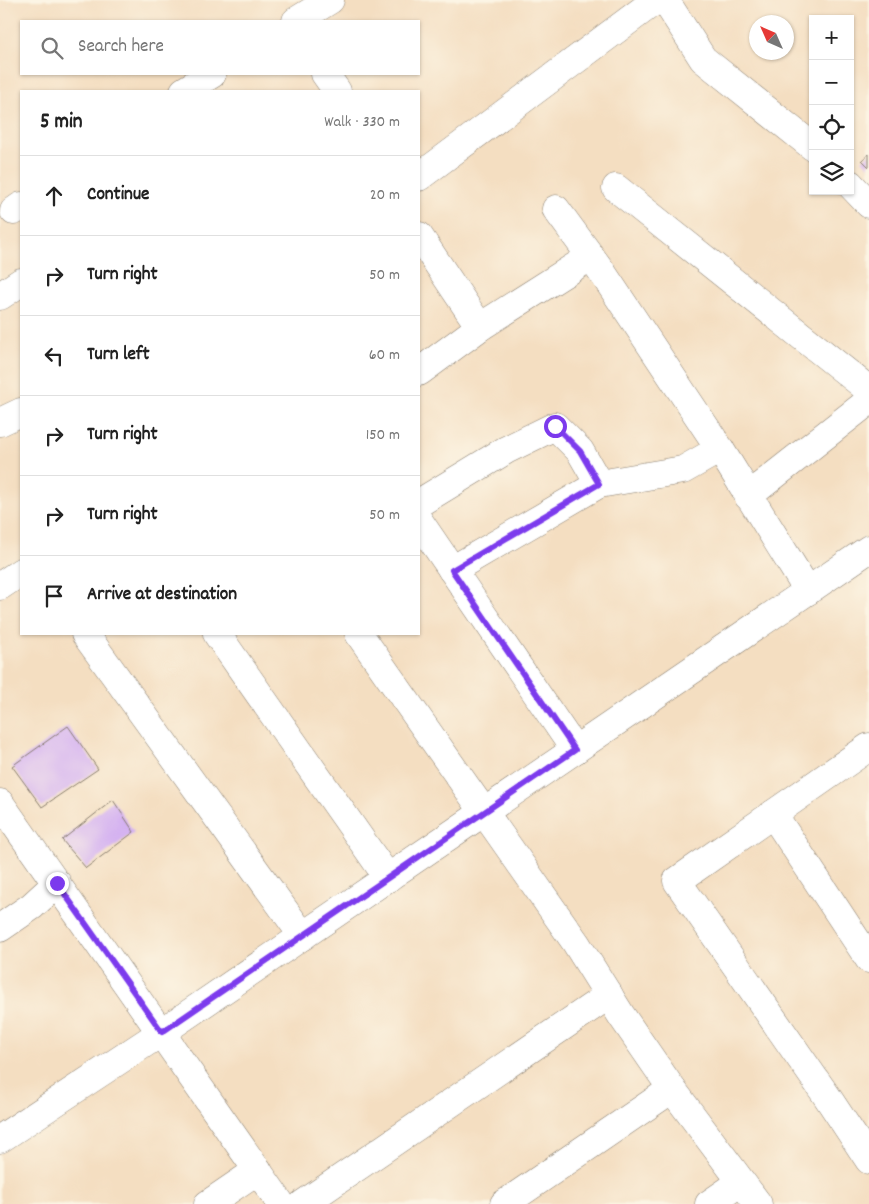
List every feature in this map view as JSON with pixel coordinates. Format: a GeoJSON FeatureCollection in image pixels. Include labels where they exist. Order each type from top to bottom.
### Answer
{"type":"FeatureCollection","features":[{"type":"Feature","properties":{"kind":"street"},"geometry":{"type":"LineString","coordinates":[[298,20],[330,0]]}},
{"type":"Feature","properties":{"kind":"street"},"geometry":{"type":"LineString","coordinates":[[420,176],[656,0]]}},
{"type":"Feature","properties":{"kind":"street"},"geometry":{"type":"LineString","coordinates":[[665,0],[703,59],[809,145]]}},
{"type":"Feature","properties":{"kind":"street"},"geometry":{"type":"LineString","coordinates":[[186,90],[210,75]]}},
{"type":"Feature","properties":{"kind":"street"},"geometry":{"type":"LineString","coordinates":[[326,75],[336,90]]}},
{"type":"Feature","properties":{"kind":"street"},"geometry":{"type":"LineString","coordinates":[[616,188],[869,390]]}},
{"type":"Feature","properties":{"kind":"street"},"geometry":{"type":"LineString","coordinates":[[854,188],[869,204]]}},
{"type":"Feature","properties":{"kind":"street"},"geometry":{"type":"LineString","coordinates":[[556,209],[720,449],[808,591]]}},
{"type":"Feature","properties":{"kind":"street"},"geometry":{"type":"LineString","coordinates":[[420,237],[480,327]]}},
{"type":"Feature","properties":{"kind":"street"},"geometry":{"type":"LineString","coordinates":[[420,371],[480,327],[590,257]]}},
{"type":"Feature","properties":{"kind":"street"},"geometry":{"type":"LineString","coordinates":[[0,296],[20,283]]}},
{"type":"Feature","properties":{"kind":"street"},"geometry":{"type":"LineString","coordinates":[[748,496],[869,401]]}},
{"type":"Feature","properties":{"kind":"street"},"geometry":{"type":"LineString","coordinates":[[0,422],[20,412]]}},
{"type":"Feature","properties":{"kind":"street"},"geometry":{"type":"LineString","coordinates":[[420,503],[506,450],[555,426],[580,451],[599,484]]}},
{"type":"Feature","properties":{"kind":"street"},"geometry":{"type":"LineString","coordinates":[[452,570],[599,484],[683,470],[720,449]]}},
{"type":"Feature","properties":{"kind":"street"},"geometry":{"type":"LineString","coordinates":[[420,522],[575,750]]}},
{"type":"Feature","properties":{"kind":"street"},"geometry":{"type":"LineString","coordinates":[[0,1139],[162,1032],[869,550]]}},
{"type":"Feature","properties":{"kind":"street"},"geometry":{"type":"LineString","coordinates":[[0,586],[20,573]]}},
{"type":"Feature","properties":{"kind":"street"},"geometry":{"type":"LineString","coordinates":[[86,635],[303,936]]}},
{"type":"Feature","properties":{"kind":"street"},"geometry":{"type":"LineString","coordinates":[[218,635],[388,878]]}},
{"type":"Feature","properties":{"kind":"street"},"geometry":{"type":"LineString","coordinates":[[360,635],[576,944],[672,1089],[758,1204]]}},
{"type":"Feature","properties":{"kind":"street"},"geometry":{"type":"LineString","coordinates":[[866,757],[773,814],[677,881],[869,1160]]}},
{"type":"Feature","properties":{"kind":"street"},"geometry":{"type":"LineString","coordinates":[[0,803],[281,1204]]}},
{"type":"Feature","properties":{"kind":"street"},"geometry":{"type":"LineString","coordinates":[[773,814],[869,959]]}},
{"type":"Feature","properties":{"kind":"street"},"geometry":{"type":"LineString","coordinates":[[0,928],[32,906],[57,883]]}},
{"type":"Feature","properties":{"kind":"street"},"geometry":{"type":"LineString","coordinates":[[303,1204],[609,995]]}},
{"type":"Feature","properties":{"kind":"street"},"geometry":{"type":"LineString","coordinates":[[504,1204],[672,1089]]}},
{"type":"Feature","properties":{"kind":"street"},"geometry":{"type":"LineString","coordinates":[[208,1204],[258,1170]]}},
{"type":"Feature","properties":{"kind":"street"},"geometry":{"type":"LineString","coordinates":[[709,1204],[741,1182]]}},
{"type":"Feature","properties":{"kind":"building"},"geometry":{"type":"Polygon","coordinates":[[[869,154],[869,167],[862,160],[869,154]]]}},
{"type":"Feature","properties":{"kind":"building"},"geometry":{"type":"Polygon","coordinates":[[[68,726],[98,769],[42,807],[12,766],[68,726]]]}},
{"type":"Feature","properties":{"kind":"building"},"geometry":{"type":"Polygon","coordinates":[[[113,800],[134,832],[86,868],[62,840],[113,800]]]}},
{"type":"Feature","properties":{"kind":"route"},"geometry":{"type":"LineString","coordinates":[[57,883],[162,1032],[575,750],[452,570],[599,484],[580,451],[555,426]]}}]}
